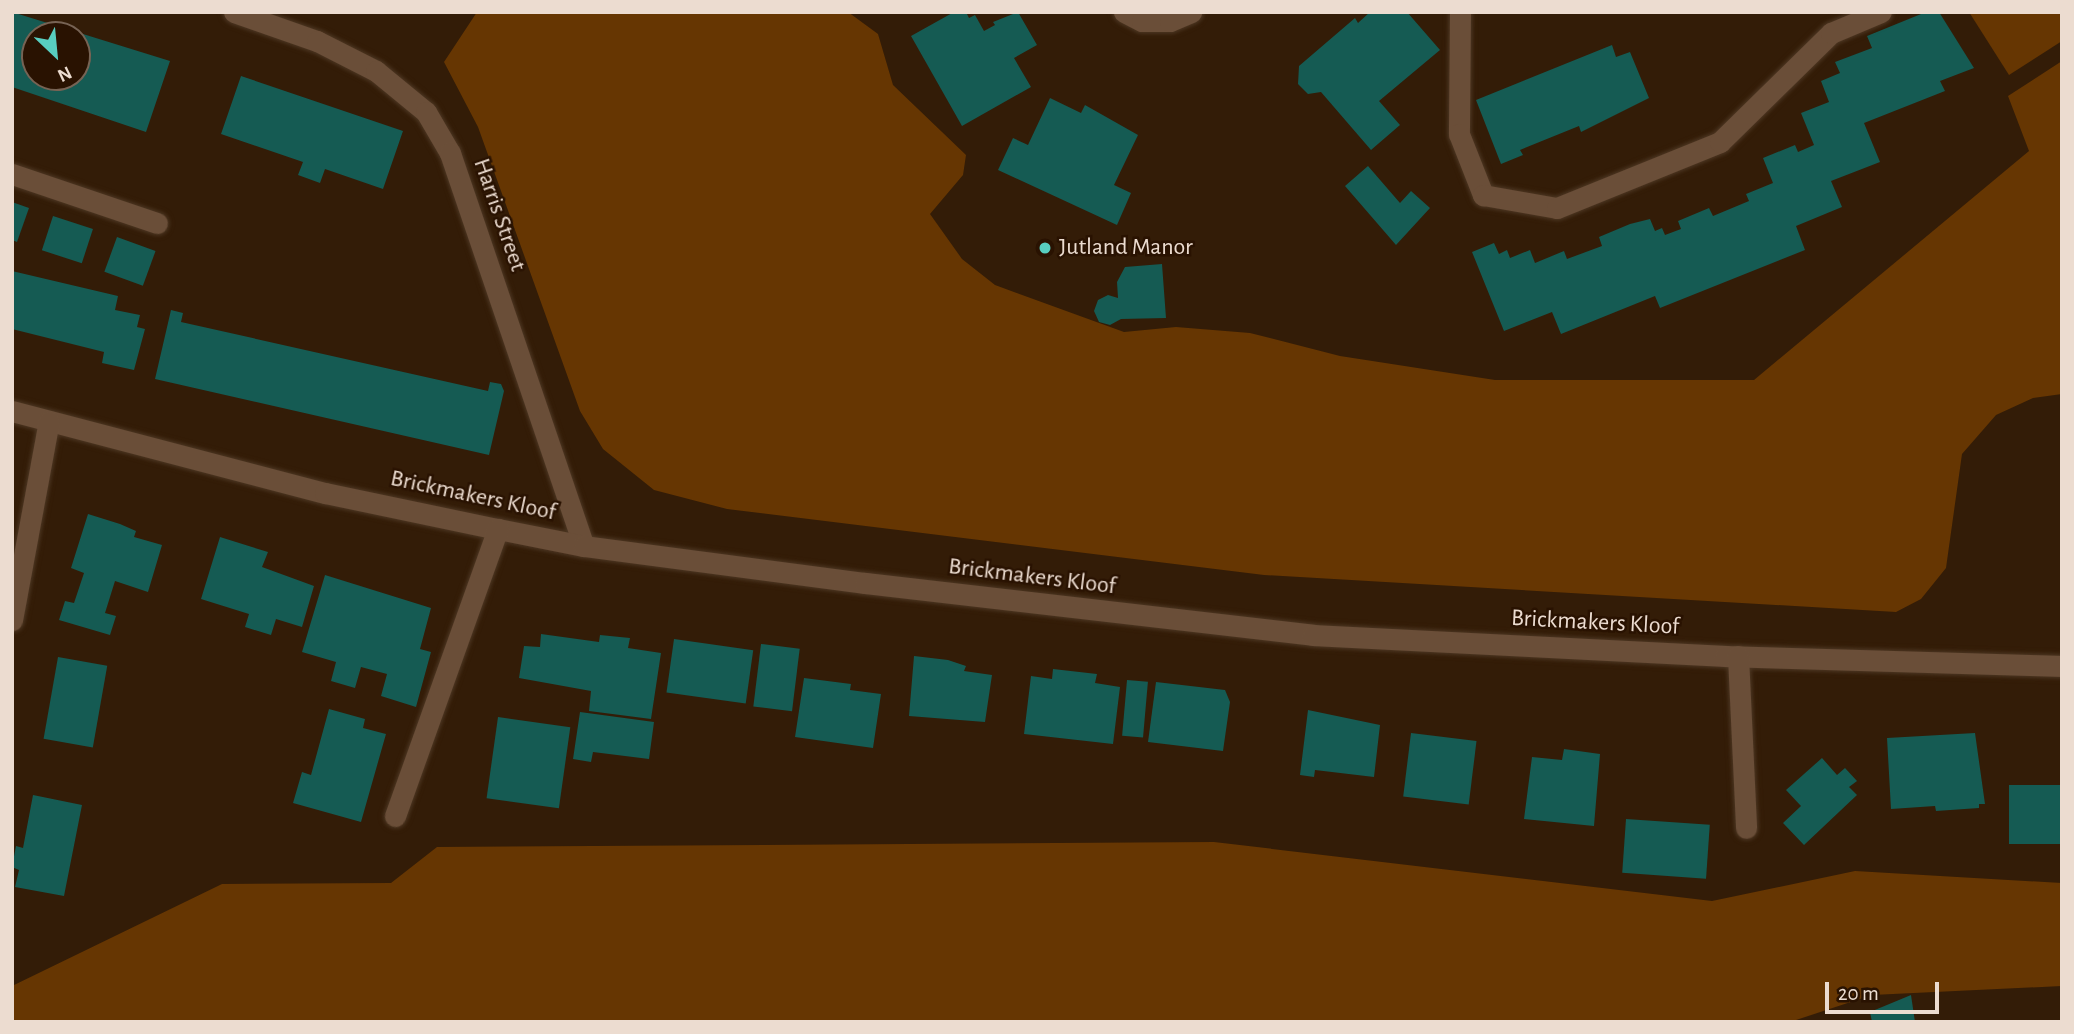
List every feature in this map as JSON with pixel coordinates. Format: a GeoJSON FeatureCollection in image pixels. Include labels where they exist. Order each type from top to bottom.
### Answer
{"type":"FeatureCollection","features":[{"type":"Feature","properties":{"kind":"street","name":"Harris Street"},"geometry":{"type":"LineString","coordinates":[[234,12],[317,41],[376,71],[426,113],[450,153],[584,546]]}},
{"type":"Feature","properties":{"kind":"street"},"geometry":{"type":"LineString","coordinates":[[1124,12],[1142,21],[1156,21],[1191,12]]}},
{"type":"Feature","properties":{"kind":"street"},"geometry":{"type":"LineString","coordinates":[[1460,12],[1459,134],[1483,195],[1557,208],[1720,142],[1830,33],[1881,12]]}},
{"type":"Feature","properties":{"kind":"street"},"geometry":{"type":"LineString","coordinates":[[12,174],[157,223]]}},
{"type":"Feature","properties":{"kind":"street","name":"Brickmakers Kloof"},"geometry":{"type":"LineString","coordinates":[[12,411],[325,493],[584,546],[1312,635],[1738,656],[2062,666]]}},
{"type":"Feature","properties":{"kind":"street"},"geometry":{"type":"LineString","coordinates":[[12,620],[49,421]]}},
{"type":"Feature","properties":{"kind":"street"},"geometry":{"type":"LineString","coordinates":[[395,816],[498,529]]}},
{"type":"Feature","properties":{"kind":"street"},"geometry":{"type":"LineString","coordinates":[[1738,656],[1746,828]]}},
{"type":"Feature","properties":{"kind":"shaded area"},"geometry":{"type":"Polygon","coordinates":[[[477,12],[848,12],[878,34],[893,85],[966,155],[963,175],[930,214],[962,259],[995,285],[1124,332],[1176,327],[1250,333],[1340,356],[1495,380],[1754,380],[2029,151],[2008,96],[2062,61],[2062,394],[2033,398],[1996,415],[1962,454],[1946,568],[1921,599],[1896,612],[1264,575],[727,509],[654,490],[603,449],[580,411],[478,127],[444,62],[477,12]]]}},
{"type":"Feature","properties":{"kind":"shaded area"},"geometry":{"type":"Polygon","coordinates":[[[1969,12],[2062,12],[2062,41],[2009,75],[1969,12]]]}},
{"type":"Feature","properties":{"kind":"shaded area"},"geometry":{"type":"Polygon","coordinates":[[[1214,842],[1712,901],[1855,871],[2062,883],[2062,986],[1872,995],[1790,1022],[12,1022],[12,986],[222,884],[391,883],[437,847],[1214,842]]]}},
{"type":"Feature","properties":{"kind":"building"},"geometry":{"type":"Polygon","coordinates":[[[12,12],[41,21],[21,21],[21,90],[12,87],[12,12]]]}},
{"type":"Feature","properties":{"kind":"building"},"geometry":{"type":"Polygon","coordinates":[[[954,12],[966,12],[969,18],[975,15],[984,31],[995,25],[993,22],[1018,12],[1037,45],[1014,58],[1031,87],[962,126],[911,36],[954,12]]]}},
{"type":"Feature","properties":{"kind":"building"},"geometry":{"type":"Polygon","coordinates":[[[1370,12],[1407,12],[1440,50],[1379,101],[1400,125],[1371,150],[1321,92],[1308,94],[1298,84],[1299,66],[1355,18],[1358,23],[1370,12]]]}},
{"type":"Feature","properties":{"kind":"building"},"geometry":{"type":"Polygon","coordinates":[[[1926,12],[1939,12],[1974,68],[1940,81],[1945,91],[1864,123],[1880,162],[1831,181],[1842,207],[1796,226],[1805,250],[1660,308],[1655,296],[1561,334],[1552,312],[1504,331],[1472,252],[1494,243],[1499,254],[1507,250],[1510,258],[1530,250],[1535,263],[1564,251],[1567,259],[1602,246],[1599,237],[1630,224],[1650,219],[1655,231],[1662,228],[1665,235],[1681,229],[1678,221],[1709,208],[1713,216],[1749,201],[1746,194],[1773,183],[1763,158],[1795,145],[1798,152],[1814,145],[1801,113],[1829,102],[1821,81],[1840,73],[1835,62],[1872,48],[1867,36],[1926,12]]]}},
{"type":"Feature","properties":{"kind":"building"},"geometry":{"type":"Polygon","coordinates":[[[91,36],[170,61],[146,132],[24,91],[91,91],[91,36]]]}},
{"type":"Feature","properties":{"kind":"building"},"geometry":{"type":"Polygon","coordinates":[[[1612,45],[1616,57],[1630,52],[1649,98],[1581,132],[1579,126],[1520,150],[1523,155],[1501,164],[1476,100],[1612,45]]]}},
{"type":"Feature","properties":{"kind":"building"},"geometry":{"type":"Polygon","coordinates":[[[241,76],[403,131],[383,189],[325,169],[320,183],[298,175],[303,162],[221,134],[241,76]]]}},
{"type":"Feature","properties":{"kind":"building"},"geometry":{"type":"Polygon","coordinates":[[[1050,98],[1081,113],[1085,105],[1138,135],[1114,185],[1131,193],[1117,225],[998,170],[1013,138],[1028,145],[1050,98]]]}},
{"type":"Feature","properties":{"kind":"building"},"geometry":{"type":"Polygon","coordinates":[[[1368,166],[1400,203],[1411,191],[1430,208],[1396,245],[1345,186],[1368,166]]]}},
{"type":"Feature","properties":{"kind":"building"},"geometry":{"type":"Polygon","coordinates":[[[12,202],[29,208],[17,242],[12,240],[12,202]]]}},
{"type":"Feature","properties":{"kind":"building"},"geometry":{"type":"Polygon","coordinates":[[[53,216],[93,229],[82,263],[42,250],[53,216]]]}},
{"type":"Feature","properties":{"kind":"building"},"geometry":{"type":"Polygon","coordinates":[[[117,237],[156,251],[143,286],[104,272],[117,237]]]}},
{"type":"Feature","properties":{"kind":"building"},"geometry":{"type":"Polygon","coordinates":[[[1162,264],[1166,318],[1121,319],[1110,325],[1099,322],[1094,311],[1098,300],[1108,295],[1118,298],[1117,282],[1125,267],[1162,264]]]}},
{"type":"Feature","properties":{"kind":"building"},"geometry":{"type":"Polygon","coordinates":[[[12,271],[118,296],[115,310],[140,315],[137,327],[145,329],[134,370],[102,363],[104,352],[12,329],[12,271]]]}},
{"type":"Feature","properties":{"kind":"building"},"geometry":{"type":"Polygon","coordinates":[[[171,310],[183,313],[181,322],[488,391],[490,382],[501,384],[504,391],[489,455],[155,379],[171,310]]]}},
{"type":"Feature","properties":{"kind":"building"},"geometry":{"type":"Polygon","coordinates":[[[88,514],[136,531],[134,537],[162,545],[148,592],[115,581],[105,613],[116,616],[110,635],[59,620],[65,601],[74,603],[84,573],[71,568],[88,514]]]}},
{"type":"Feature","properties":{"kind":"building"},"geometry":{"type":"Polygon","coordinates":[[[220,537],[268,552],[262,567],[314,586],[302,627],[276,619],[271,635],[245,627],[249,614],[201,599],[220,537]]]}},
{"type":"Feature","properties":{"kind":"building"},"geometry":{"type":"Polygon","coordinates":[[[325,575],[431,608],[420,649],[431,652],[416,707],[381,696],[387,674],[361,667],[355,688],[331,681],[336,662],[302,652],[325,575]]]}},
{"type":"Feature","properties":{"kind":"building"},"geometry":{"type":"Polygon","coordinates":[[[541,634],[599,642],[600,635],[630,638],[628,648],[661,653],[651,719],[589,711],[591,691],[519,678],[524,646],[540,647],[541,634]]]}},
{"type":"Feature","properties":{"kind":"building"},"geometry":{"type":"Polygon","coordinates":[[[674,639],[753,650],[746,704],[666,692],[674,639]]]}},
{"type":"Feature","properties":{"kind":"building"},"geometry":{"type":"Polygon","coordinates":[[[761,644],[800,649],[792,711],[753,707],[761,644]]]}},
{"type":"Feature","properties":{"kind":"building"},"geometry":{"type":"Polygon","coordinates":[[[914,656],[948,660],[966,666],[964,671],[992,675],[985,722],[909,716],[914,656]]]}},
{"type":"Feature","properties":{"kind":"building"},"geometry":{"type":"Polygon","coordinates":[[[58,657],[107,666],[93,747],[44,739],[58,657]]]}},
{"type":"Feature","properties":{"kind":"building"},"geometry":{"type":"Polygon","coordinates":[[[1053,669],[1097,674],[1095,683],[1120,687],[1113,744],[1024,734],[1031,676],[1052,679],[1053,669]]]}},
{"type":"Feature","properties":{"kind":"building"},"geometry":{"type":"Polygon","coordinates":[[[804,678],[851,684],[850,690],[881,694],[873,748],[795,737],[804,678]]]}},
{"type":"Feature","properties":{"kind":"building"},"geometry":{"type":"Polygon","coordinates":[[[1127,680],[1148,682],[1143,738],[1122,736],[1127,680]]]}},
{"type":"Feature","properties":{"kind":"building"},"geometry":{"type":"Polygon","coordinates":[[[1156,682],[1225,690],[1230,702],[1223,751],[1148,742],[1156,682]]]}},
{"type":"Feature","properties":{"kind":"building"},"geometry":{"type":"Polygon","coordinates":[[[329,709],[365,719],[363,728],[386,734],[361,822],[293,803],[302,772],[311,775],[329,709]]]}},
{"type":"Feature","properties":{"kind":"building"},"geometry":{"type":"Polygon","coordinates":[[[1308,710],[1380,725],[1374,777],[1315,770],[1314,777],[1300,775],[1308,710]]]}},
{"type":"Feature","properties":{"kind":"building"},"geometry":{"type":"Polygon","coordinates":[[[580,712],[654,722],[649,759],[593,752],[591,762],[573,759],[580,712]]]}},
{"type":"Feature","properties":{"kind":"building"},"geometry":{"type":"Polygon","coordinates":[[[498,717],[570,727],[559,808],[487,798],[498,717]]]}},
{"type":"Feature","properties":{"kind":"building"},"geometry":{"type":"Polygon","coordinates":[[[1411,733],[1477,741],[1469,805],[1403,797],[1411,733]]]}},
{"type":"Feature","properties":{"kind":"building"},"geometry":{"type":"Polygon","coordinates":[[[1975,733],[1985,804],[1979,804],[1979,808],[1936,811],[1935,806],[1891,809],[1887,738],[1975,733]]]}},
{"type":"Feature","properties":{"kind":"building"},"geometry":{"type":"Polygon","coordinates":[[[1564,749],[1600,754],[1594,826],[1524,819],[1532,757],[1562,760],[1564,749]]]}},
{"type":"Feature","properties":{"kind":"building"},"geometry":{"type":"Polygon","coordinates":[[[1822,758],[1837,775],[1845,768],[1857,781],[1849,787],[1857,795],[1804,845],[1783,823],[1801,806],[1786,790],[1822,758]]]}},
{"type":"Feature","properties":{"kind":"building"},"geometry":{"type":"Polygon","coordinates":[[[2009,785],[2060,785],[2060,844],[2009,844],[2009,785]]]}},
{"type":"Feature","properties":{"kind":"building"},"geometry":{"type":"Polygon","coordinates":[[[33,795],[82,805],[64,896],[15,887],[19,870],[12,867],[16,846],[23,848],[33,795]]]}},
{"type":"Feature","properties":{"kind":"building"},"geometry":{"type":"Polygon","coordinates":[[[1626,819],[1710,825],[1706,879],[1622,873],[1626,819]]]}},
{"type":"Feature","properties":{"kind":"building"},"geometry":{"type":"Polygon","coordinates":[[[1911,995],[1915,1022],[1872,1022],[1870,1012],[1911,995]]]}},
{"type":"Feature","properties":{"kind":"place","name":"Jutland Manor"},"geometry":{"type":"Point","coordinates":[1045,248]}}]}
